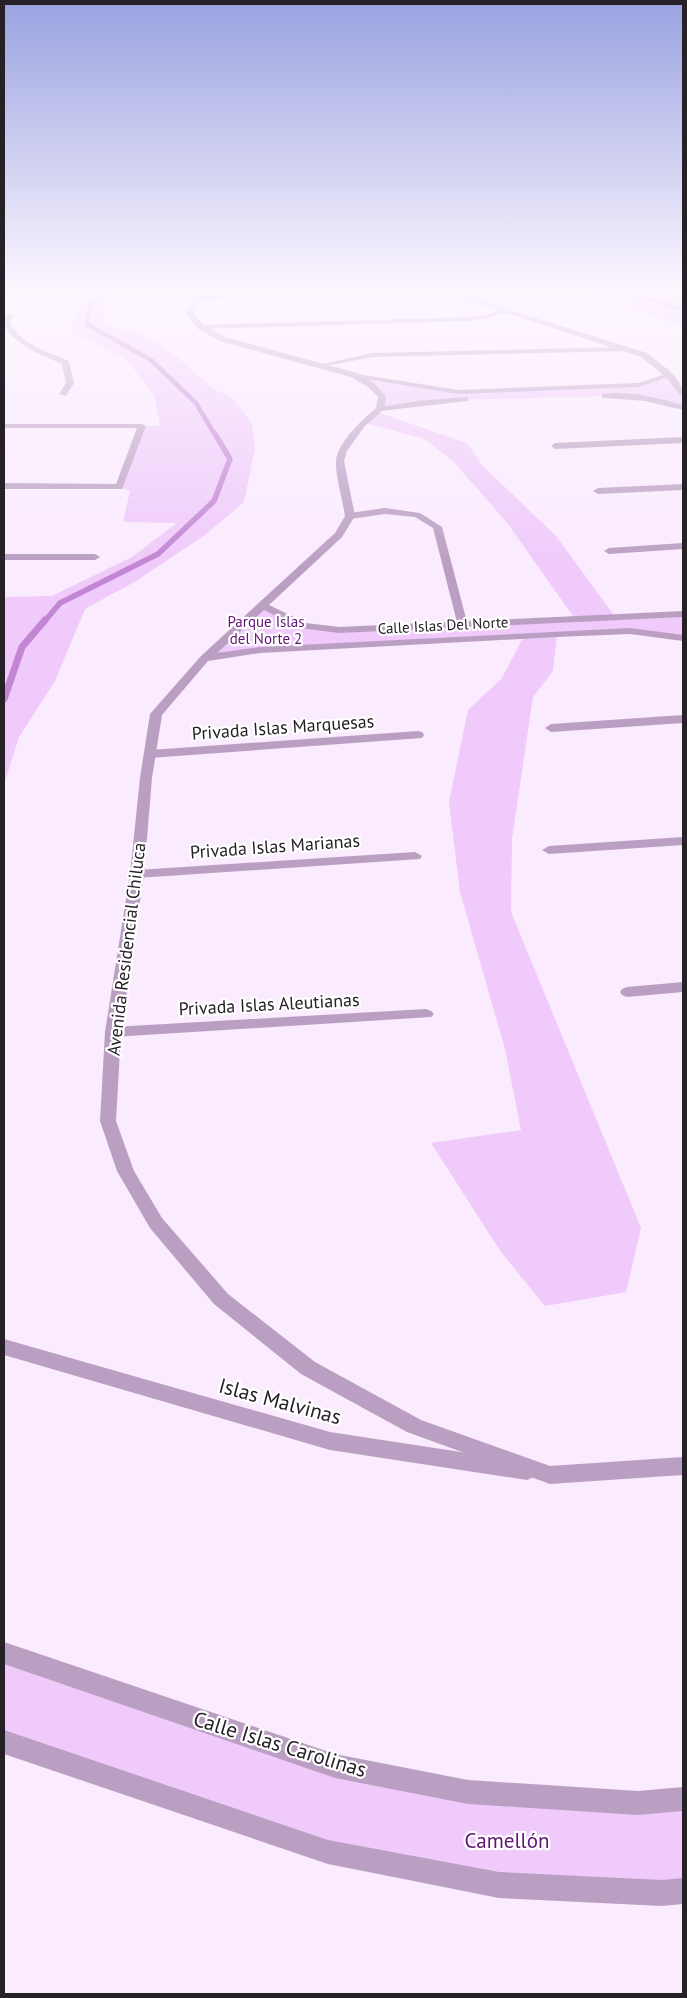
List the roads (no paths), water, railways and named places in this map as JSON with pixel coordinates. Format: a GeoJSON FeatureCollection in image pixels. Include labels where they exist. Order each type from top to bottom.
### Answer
{"type":"FeatureCollection","features":[{"type":"Feature","properties":{"kind":"street"},"geometry":{"type":"LineString","coordinates":[[63,394],[70,383],[69,379]]}},
{"type":"Feature","properties":{"kind":"street"},"geometry":{"type":"LineString","coordinates":[[362,379],[371,384],[382,397],[380,409]]}},
{"type":"Feature","properties":{"kind":"street"},"geometry":{"type":"LineString","coordinates":[[380,379],[458,392],[639,385],[656,379]]}},
{"type":"Feature","properties":{"kind":"street"},"geometry":{"type":"LineString","coordinates":[[672,379],[683,393]]}},
{"type":"Feature","properties":{"kind":"street"},"geometry":{"type":"LineString","coordinates":[[598,396],[618,396],[667,403],[683,408]]}},
{"type":"Feature","properties":{"kind":"street"},"geometry":{"type":"LineString","coordinates":[[464,626],[437,527],[417,515],[385,511],[350,516],[340,461],[343,451],[361,425],[380,409],[417,403],[458,400],[568,397]]}},
{"type":"Feature","properties":{"kind":"street"},"geometry":{"type":"LineString","coordinates":[[4,426],[142,426],[119,487],[4,486]]}},
{"type":"Feature","properties":{"kind":"street"},"geometry":{"type":"LineString","coordinates":[[555,446],[683,440]]}},
{"type":"Feature","properties":{"kind":"street"},"geometry":{"type":"LineString","coordinates":[[598,491],[683,487]]}},
{"type":"Feature","properties":{"kind":"street","name":"Avenida Residencial Chiluca"},"geometry":{"type":"LineString","coordinates":[[350,516],[339,535],[205,658],[156,714],[137,874],[113,1032],[108,1121],[126,1171],[156,1223],[221,1299],[308,1368],[414,1426],[550,1475],[683,1466]]}},
{"type":"Feature","properties":{"kind":"street"},"geometry":{"type":"LineString","coordinates":[[609,551],[683,546]]}},
{"type":"Feature","properties":{"kind":"street"},"geometry":{"type":"LineString","coordinates":[[4,557],[95,557]]}},
{"type":"Feature","properties":{"kind":"street","name":"Calle Islas Del Norte"},"geometry":{"type":"LineString","coordinates":[[262,605],[304,626],[339,630],[464,626],[683,614]]}},
{"type":"Feature","properties":{"kind":"street","name":"Calle Islas Del Norte"},"geometry":{"type":"LineString","coordinates":[[205,658],[260,650],[557,634],[630,631],[683,638]]}},
{"type":"Feature","properties":{"kind":"street"},"geometry":{"type":"LineString","coordinates":[[552,728],[683,720]]}},
{"type":"Feature","properties":{"kind":"street","name":"Privada Islas Marquesas"},"geometry":{"type":"LineString","coordinates":[[150,754],[418,735]]}},
{"type":"Feature","properties":{"kind":"street"},"geometry":{"type":"LineString","coordinates":[[549,850],[683,841]]}},
{"type":"Feature","properties":{"kind":"street","name":"Privada Islas Marianas"},"geometry":{"type":"LineString","coordinates":[[137,874],[414,856]]}},
{"type":"Feature","properties":{"kind":"street"},"geometry":{"type":"LineString","coordinates":[[627,992],[683,987]]}},
{"type":"Feature","properties":{"kind":"street","name":"Privada Islas Aleutianas"},"geometry":{"type":"LineString","coordinates":[[113,1032],[426,1014]]}},
{"type":"Feature","properties":{"kind":"street","name":"Islas Malvinas"},"geometry":{"type":"LineString","coordinates":[[4,1347],[330,1441],[550,1475]]}},
{"type":"Feature","properties":{"kind":"street","name":"Calle Islas Carolinas"},"geometry":{"type":"LineString","coordinates":[[4,1653],[335,1766],[468,1792],[638,1803],[683,1800]]}},
{"type":"Feature","properties":{"kind":"street"},"geometry":{"type":"LineString","coordinates":[[4,1742],[328,1852],[499,1885],[662,1893],[683,1891]]}},
{"type":"Feature","properties":{"kind":"waterway"},"geometry":{"type":"LineString","coordinates":[[171,379],[196,403],[215,435]]}},
{"type":"Feature","properties":{"kind":"waterway"},"geometry":{"type":"LineString","coordinates":[[44,622],[60,603],[158,554],[214,501],[230,459],[215,434]]}},
{"type":"Feature","properties":{"kind":"waterway"},"geometry":{"type":"LineString","coordinates":[[4,699],[22,647],[45,620]]}},
{"type":"Feature","properties":{"kind":"park label","name":"Parque Islas del Norte 2"},"geometry":{"type":"Point","coordinates":[266,630]}},
{"type":"Feature","properties":{"kind":"park label","name":"Camellón"},"geometry":{"type":"Point","coordinates":[507,1840]}}]}
